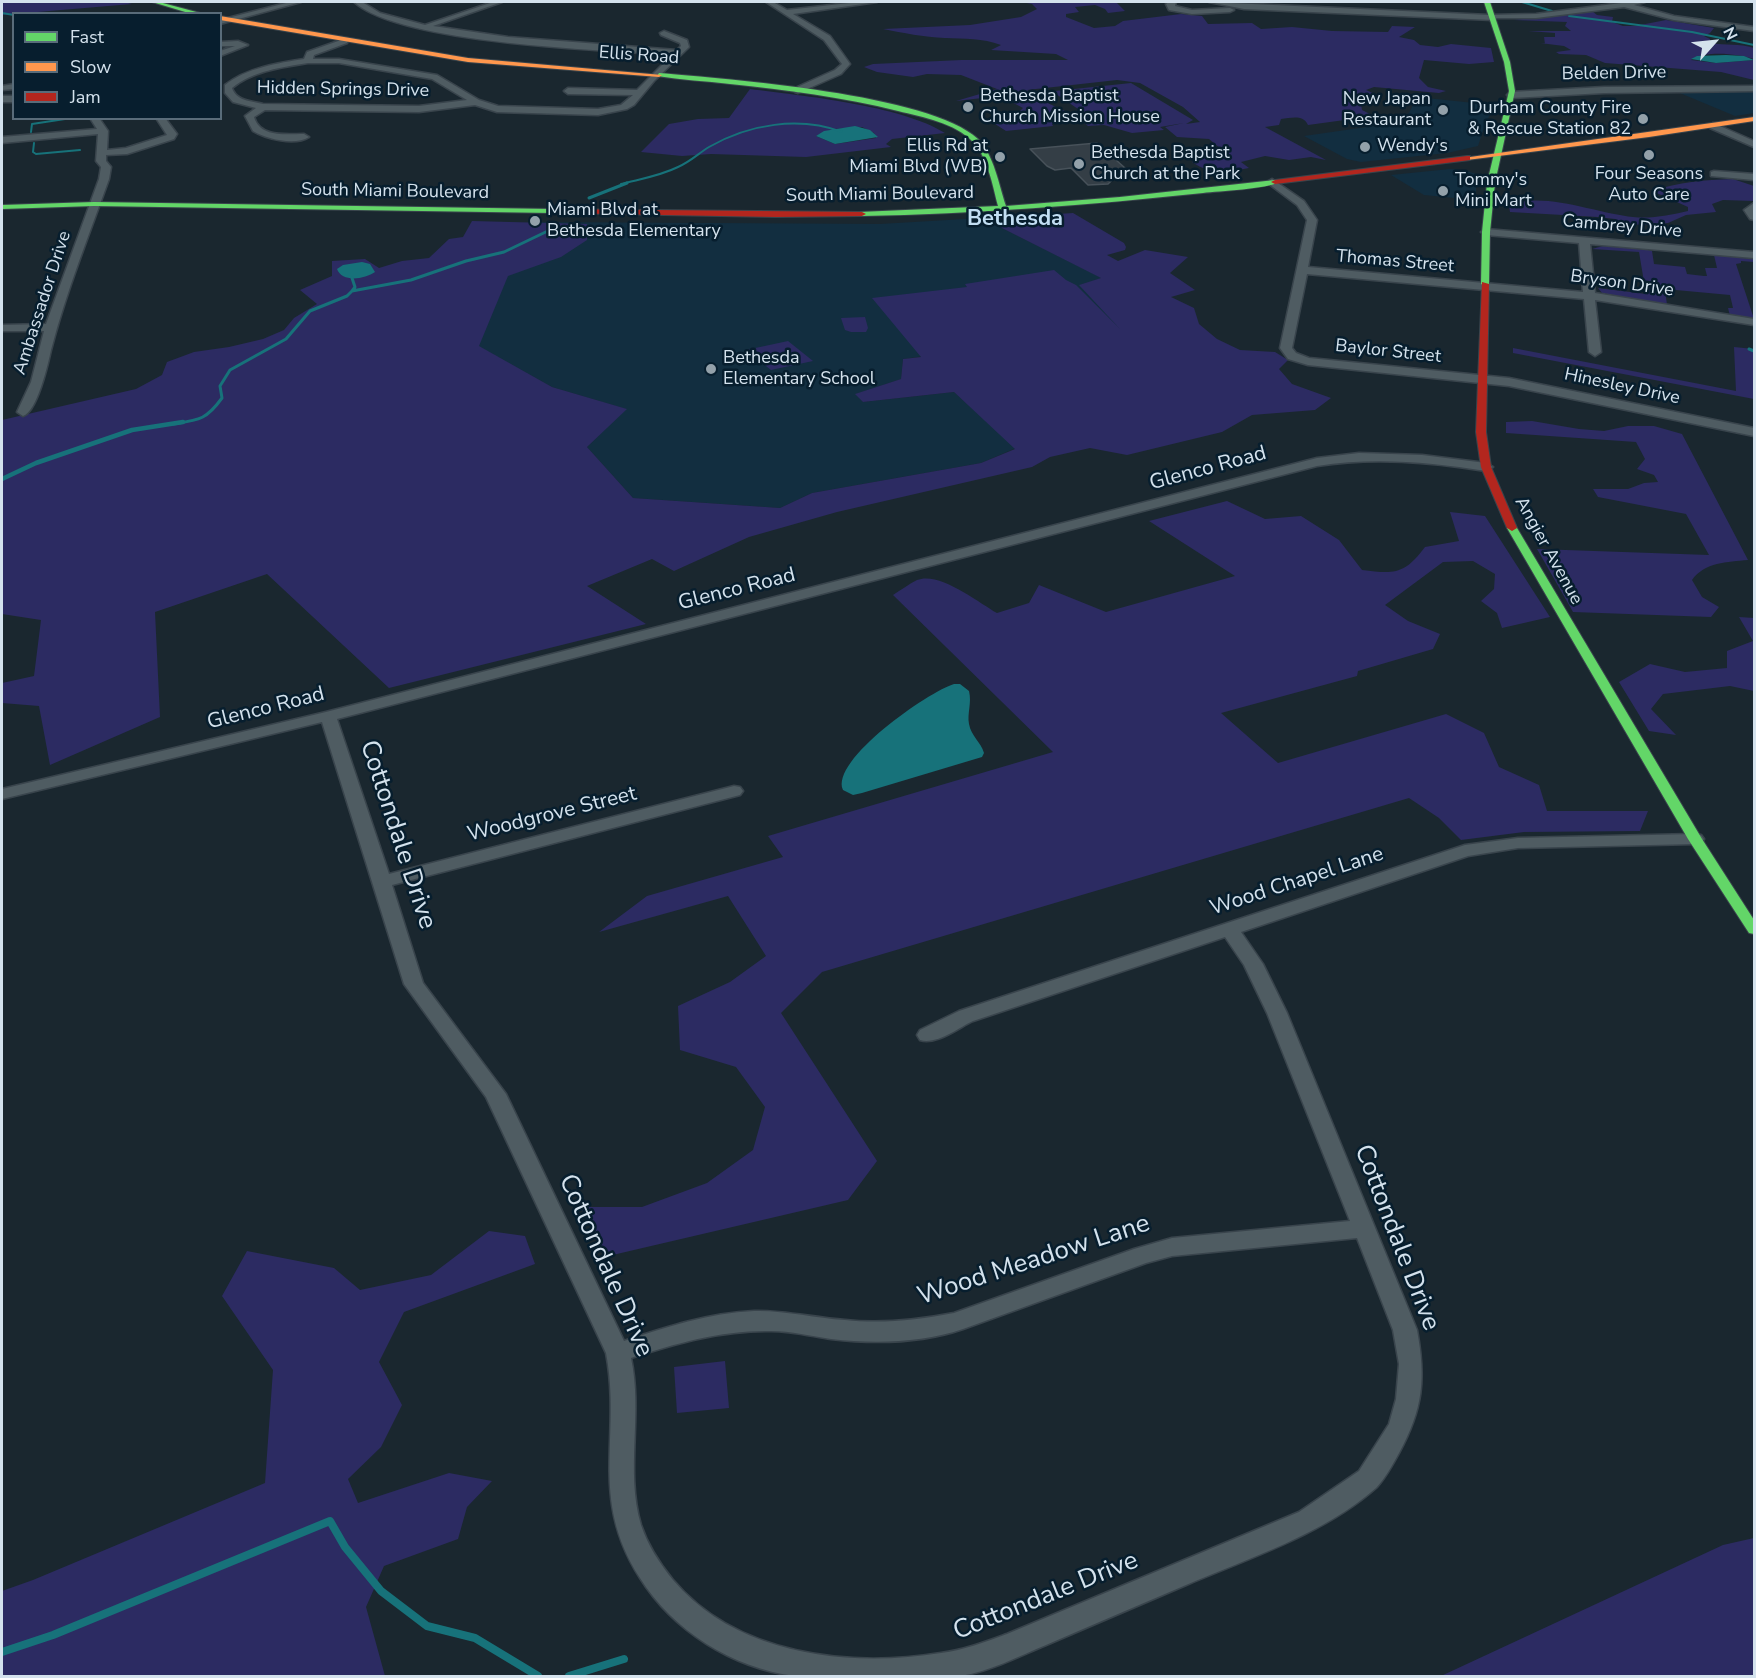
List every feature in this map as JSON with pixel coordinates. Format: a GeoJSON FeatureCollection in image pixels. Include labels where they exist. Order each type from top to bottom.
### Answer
{"type":"FeatureCollection","features":[{"type":"Feature","properties":{"kind":"main road"},"geometry":{"type":"LineString","coordinates":[[154,2],[193,12]]}},
{"type":"Feature","properties":{"kind":"main road","name":"Angier Avenue"},"geometry":{"type":"LineString","coordinates":[[1487,2],[1509,68],[1511,95],[1490,185],[1486,232],[1481,432],[1486,467],[1514,534],[1695,839],[1755,930]]}},
{"type":"Feature","properties":{"kind":"main road","name":"Ellis Road"},"geometry":{"type":"LineString","coordinates":[[223,20],[488,62],[746,83],[798,90],[919,113],[964,132],[975,140],[984,154],[1003,209]]}},
{"type":"Feature","properties":{"kind":"main road","name":"South Miami Boulevard"},"geometry":{"type":"LineString","coordinates":[[2,207],[94,204],[787,215],[908,214],[1128,200],[1755,119]]}},
{"type":"Feature","properties":{"kind":"street"},"geometry":{"type":"LineString","coordinates":[[223,20],[289,2]]}},
{"type":"Feature","properties":{"kind":"street"},"geometry":{"type":"LineString","coordinates":[[358,2],[369,11],[385,18],[424,27],[541,43],[679,53],[685,46],[684,42],[664,33]]}},
{"type":"Feature","properties":{"kind":"street"},"geometry":{"type":"LineString","coordinates":[[424,27],[499,2]]}},
{"type":"Feature","properties":{"kind":"street"},"geometry":{"type":"LineString","coordinates":[[769,2],[827,38],[846,64],[838,72],[798,90]]}},
{"type":"Feature","properties":{"kind":"street"},"geometry":{"type":"LineString","coordinates":[[786,12],[873,2]]}},
{"type":"Feature","properties":{"kind":"street"},"geometry":{"type":"LineString","coordinates":[[1173,2],[1170,4],[1172,8],[1185,11],[1244,8],[1492,17],[1536,16],[1642,2]]}},
{"type":"Feature","properties":{"kind":"street"},"geometry":{"type":"LineString","coordinates":[[1213,2],[1244,8]]}},
{"type":"Feature","properties":{"kind":"street"},"geometry":{"type":"LineString","coordinates":[[1620,5],[1674,18],[1755,29]]}},
{"type":"Feature","properties":{"kind":"street"},"geometry":{"type":"LineString","coordinates":[[308,61],[310,54],[316,50],[344,40]]}},
{"type":"Feature","properties":{"kind":"street"},"geometry":{"type":"LineString","coordinates":[[222,44],[244,45],[222,53]]}},
{"type":"Feature","properties":{"kind":"street","name":"Hidden Springs Drive"},"geometry":{"type":"LineString","coordinates":[[476,102],[419,109],[263,107],[242,103],[233,98],[228,87],[239,78],[272,67],[308,61],[348,62],[434,77],[476,102],[508,110],[598,112],[628,105],[679,53]]}},
{"type":"Feature","properties":{"kind":"street"},"geometry":{"type":"LineString","coordinates":[[226,75],[239,78]]}},
{"type":"Feature","properties":{"kind":"street","name":"Belden Drive"},"geometry":{"type":"LineString","coordinates":[[1511,95],[1604,90],[1755,89]]}},
{"type":"Feature","properties":{"kind":"street"},"geometry":{"type":"LineString","coordinates":[[568,91],[639,93]]}},
{"type":"Feature","properties":{"kind":"street"},"geometry":{"type":"LineString","coordinates":[[263,107],[251,113],[248,118],[258,131],[274,136],[304,137]]}},
{"type":"Feature","properties":{"kind":"street"},"geometry":{"type":"LineString","coordinates":[[2,140],[103,131],[95,120]]}},
{"type":"Feature","properties":{"kind":"street"},"geometry":{"type":"LineString","coordinates":[[102,153],[127,151],[171,137],[172,134],[162,120]]}},
{"type":"Feature","properties":{"kind":"street"},"geometry":{"type":"LineString","coordinates":[[1713,126],[1755,144]]}},
{"type":"Feature","properties":{"kind":"street","name":"Ambassador Drive"},"geometry":{"type":"LineString","coordinates":[[23,412],[37,382],[51,327],[104,179],[106,167],[101,161],[103,131]]}},
{"type":"Feature","properties":{"kind":"street"},"geometry":{"type":"LineString","coordinates":[[1714,174],[1755,177]]}},
{"type":"Feature","properties":{"kind":"street"},"geometry":{"type":"LineString","coordinates":[[1272,182],[1294,197],[1305,208],[1312,220],[1303,270]]}},
{"type":"Feature","properties":{"kind":"street"},"geometry":{"type":"LineString","coordinates":[[1755,206],[1749,210],[1755,217]]}},
{"type":"Feature","properties":{"kind":"street","name":"Cambrey Drive"},"geometry":{"type":"LineString","coordinates":[[1486,232],[1755,255]]}},
{"type":"Feature","properties":{"kind":"street"},"geometry":{"type":"LineString","coordinates":[[1584,241],[1595,351]]}},
{"type":"Feature","properties":{"kind":"street","name":"Thomas Street"},"geometry":{"type":"LineString","coordinates":[[1303,270],[1484,286]]}},
{"type":"Feature","properties":{"kind":"street","name":"Baylor Street"},"geometry":{"type":"LineString","coordinates":[[1303,270],[1286,348],[1292,356],[1333,365],[1482,379]]}},
{"type":"Feature","properties":{"kind":"street","name":"Bryson Drive"},"geometry":{"type":"LineString","coordinates":[[1484,286],[1591,296],[1755,322]]}},
{"type":"Feature","properties":{"kind":"street"},"geometry":{"type":"LineString","coordinates":[[2,328],[51,327]]}},
{"type":"Feature","properties":{"kind":"street","name":"Hinesley Drive"},"geometry":{"type":"LineString","coordinates":[[1482,379],[1533,387],[1755,432]]}},
{"type":"Feature","properties":{"kind":"street","name":"Glenco Road"},"geometry":{"type":"LineString","coordinates":[[2,794],[328,716],[1325,460],[1379,456],[1486,467]]}},
{"type":"Feature","properties":{"kind":"street","name":"Cottondale Drive"},"geometry":{"type":"LineString","coordinates":[[328,716],[414,984],[495,1094],[618,1353],[624,1372],[620,1486],[628,1525],[641,1555],[660,1585],[680,1607],[707,1629],[743,1647],[776,1658],[857,1671],[897,1672],[941,1667],[1011,1646],[1308,1520],[1368,1479],[1385,1455],[1401,1426],[1409,1399],[1411,1364],[1405,1330],[1264,983],[1229,928]]}},
{"type":"Feature","properties":{"kind":"street","name":"Woodgrove Street"},"geometry":{"type":"LineString","coordinates":[[382,882],[734,791]]}},
{"type":"Feature","properties":{"kind":"street","name":"Wood Chapel Lane"},"geometry":{"type":"LineString","coordinates":[[927,1035],[966,1016],[1465,851],[1518,843],[1695,839]]}},
{"type":"Feature","properties":{"kind":"street","name":"Wood Meadow Lane"},"geometry":{"type":"LineString","coordinates":[[618,1353],[681,1332],[713,1324],[743,1321],[775,1321],[865,1332],[925,1329],[955,1322],[1142,1255],[1172,1247],[1363,1229]]}},
{"type":"Feature","properties":{"kind":"shaded area"},"geometry":{"type":"Polygon","coordinates":[[[2,2],[124,2],[132,4],[12,12],[12,14],[2,15],[2,2]]]}},
{"type":"Feature","properties":{"kind":"shaded area"},"geometry":{"type":"Polygon","coordinates":[[[1021,2],[1116,2],[1125,11],[1108,13],[1105,9],[1095,5],[1075,7],[1079,12],[1066,14],[1066,17],[1094,28],[1115,26],[1123,21],[1181,14],[1202,16],[1208,24],[1252,23],[1261,29],[1292,27],[1332,31],[1388,32],[1392,26],[1415,27],[1399,37],[1414,40],[1420,45],[1438,47],[1451,44],[1491,48],[1494,62],[1469,64],[1424,60],[1419,78],[1428,87],[1446,91],[1439,93],[1374,87],[1366,90],[1377,95],[1361,104],[1362,110],[1374,116],[1308,125],[1300,118],[1281,119],[1279,125],[1265,127],[1326,160],[1311,157],[1289,160],[1265,156],[1241,162],[1249,168],[1219,172],[1192,162],[1198,159],[1193,156],[1221,149],[1209,139],[1177,137],[1165,127],[1184,123],[1160,127],[1164,130],[1132,133],[1104,125],[1088,126],[1083,122],[1006,131],[992,122],[1028,117],[1008,117],[1023,108],[1000,96],[956,101],[997,89],[961,75],[927,74],[913,77],[877,72],[864,67],[873,64],[962,60],[1068,60],[1056,54],[991,50],[1001,45],[987,41],[929,37],[883,29],[970,25],[1021,17],[1037,9],[1032,4],[1021,2]],[[1117,80],[1027,90],[1041,100],[1067,112],[1057,114],[1081,111],[1053,92],[1055,91],[1131,83],[1193,120],[1186,124],[1200,122],[1183,107],[1140,83],[1117,80]]]}},
{"type":"Feature","properties":{"kind":"shaded area"},"geometry":{"type":"Polygon","coordinates":[[[1592,11],[1597,15],[1613,17],[1612,22],[1623,26],[1666,20],[1714,28],[1704,36],[1710,39],[1710,43],[1754,48],[1754,59],[1731,54],[1713,54],[1691,60],[1716,63],[1754,60],[1754,80],[1721,72],[1605,63],[1586,55],[1559,54],[1556,52],[1571,50],[1564,46],[1545,44],[1544,37],[1555,37],[1555,33],[1528,31],[1571,31],[1565,26],[1567,22],[1514,20],[1592,11]]]}},
{"type":"Feature","properties":{"kind":"shaded area"},"geometry":{"type":"Polygon","coordinates":[[[750,89],[878,109],[926,123],[945,133],[892,139],[886,144],[891,147],[806,157],[711,154],[682,156],[641,152],[669,124],[698,119],[729,118],[750,89]],[[862,127],[835,129],[816,136],[835,144],[876,138],[874,133],[862,127]]]}},
{"type":"Feature","properties":{"kind":"shaded area"},"geometry":{"type":"Polygon","coordinates":[[[1675,91],[1754,91],[1754,113],[1735,116],[1675,91]]]}},
{"type":"Feature","properties":{"kind":"shaded area"},"geometry":{"type":"Polygon","coordinates":[[[1417,97],[1495,106],[1486,122],[1478,146],[1447,153],[1361,162],[1347,159],[1304,136],[1388,124],[1409,113],[1417,97]]]}},
{"type":"Feature","properties":{"kind":"shaded area"},"geometry":{"type":"Polygon","coordinates":[[[1450,169],[1476,174],[1476,200],[1424,195],[1391,175],[1450,169]]]}},
{"type":"Feature","properties":{"kind":"shaded area"},"geometry":{"type":"Polygon","coordinates":[[[1733,179],[1754,186],[1754,201],[1723,200],[1712,204],[1716,212],[1686,215],[1668,223],[1624,224],[1615,219],[1598,217],[1510,212],[1509,206],[1522,202],[1553,202],[1633,217],[1661,216],[1688,211],[1688,207],[1652,191],[1692,182],[1733,179]]]}},
{"type":"Feature","properties":{"kind":"shaded area"},"geometry":{"type":"Polygon","coordinates":[[[1073,213],[1124,243],[1125,250],[1107,255],[1118,261],[1145,250],[1188,257],[1170,273],[1195,290],[1171,297],[1194,308],[1199,324],[1217,339],[1240,350],[1275,352],[1288,360],[1279,369],[1292,384],[1331,398],[1315,410],[1252,415],[1222,432],[1127,455],[1090,448],[1050,457],[1032,467],[837,512],[749,537],[674,571],[652,559],[587,586],[646,624],[389,688],[267,574],[155,612],[160,717],[50,765],[39,706],[2,703],[2,683],[34,676],[41,620],[2,614],[2,420],[136,389],[162,375],[167,362],[194,352],[263,339],[284,330],[294,318],[317,304],[300,290],[332,276],[332,261],[365,259],[379,268],[402,261],[429,258],[449,239],[463,237],[472,221],[587,224],[587,240],[561,257],[508,276],[479,346],[552,387],[627,409],[587,447],[633,498],[780,508],[812,493],[981,463],[1015,449],[954,392],[863,402],[855,394],[901,379],[903,359],[921,357],[872,298],[967,287],[965,284],[1054,270],[1076,285],[1120,329],[1079,285],[1101,278],[984,219],[1073,213]]]}},
{"type":"Feature","properties":{"kind":"shaded area","name":"Bethesda Elementary School"},"geometry":{"type":"Polygon","coordinates":[[[982,218],[1102,278],[1080,285],[1121,329],[903,359],[901,379],[856,394],[863,402],[954,392],[1016,448],[981,463],[812,493],[780,508],[633,498],[587,447],[626,409],[552,387],[478,346],[530,222],[880,224],[982,218]]]}},
{"type":"Feature","properties":{"kind":"shaded area"},"geometry":{"type":"Polygon","coordinates":[[[1603,246],[1652,251],[1654,264],[1685,267],[1687,274],[1704,276],[1707,276],[1705,268],[1717,268],[1714,255],[1754,259],[1754,262],[1741,261],[1736,264],[1754,319],[1730,316],[1728,308],[1733,308],[1730,295],[1665,289],[1667,305],[1602,293],[1598,288],[1646,294],[1639,252],[1592,249],[1603,246]]]}},
{"type":"Feature","properties":{"kind":"shaded area"},"geometry":{"type":"Polygon","coordinates":[[[865,317],[868,328],[866,332],[845,330],[841,318],[865,317]]]}},
{"type":"Feature","properties":{"kind":"shaded area"},"geometry":{"type":"Polygon","coordinates":[[[788,341],[813,361],[771,370],[746,350],[788,341]]]}},
{"type":"Feature","properties":{"kind":"shaded area"},"geometry":{"type":"Polygon","coordinates":[[[1734,347],[1754,349],[1754,399],[1513,353],[1513,348],[1736,391],[1734,347]]]}},
{"type":"Feature","properties":{"kind":"shaded area"},"geometry":{"type":"Polygon","coordinates":[[[1532,421],[1604,431],[1628,426],[1654,426],[1682,434],[1748,560],[1710,566],[1692,580],[1702,597],[1719,607],[1711,617],[1573,612],[1537,549],[1709,555],[1686,514],[1598,497],[1593,489],[1628,489],[1644,483],[1658,482],[1654,475],[1637,469],[1645,459],[1636,442],[1506,433],[1506,422],[1532,421]]]}},
{"type":"Feature","properties":{"kind":"shaded area"},"geometry":{"type":"Polygon","coordinates":[[[1227,501],[1265,519],[1301,516],[1339,540],[1362,570],[1382,572],[1404,568],[1425,547],[1459,541],[1450,512],[1485,516],[1550,617],[1502,628],[1497,613],[1481,601],[1494,589],[1495,574],[1473,561],[1443,562],[1385,605],[1408,621],[1440,634],[1433,649],[1358,671],[1357,676],[1221,713],[1278,763],[1446,714],[1484,733],[1499,767],[1539,785],[1547,811],[1648,811],[1640,831],[1524,832],[1461,840],[1439,818],[1409,798],[822,972],[781,1013],[877,1161],[848,1200],[604,1257],[581,1207],[642,1207],[707,1183],[753,1150],[765,1107],[736,1067],[680,1050],[678,1006],[730,982],[766,956],[728,896],[599,932],[647,896],[783,857],[768,836],[1053,752],[893,595],[917,580],[926,578],[958,589],[997,613],[1029,603],[1039,585],[1106,612],[1235,576],[1149,521],[1227,501]]]}},
{"type":"Feature","properties":{"kind":"shaded area"},"geometry":{"type":"Polygon","coordinates":[[[1739,617],[1754,618],[1754,691],[1730,686],[1663,694],[1651,709],[1676,735],[1649,731],[1619,682],[1650,664],[1685,672],[1727,668],[1727,651],[1753,641],[1739,617]]]}},
{"type":"Feature","properties":{"kind":"shaded area"},"geometry":{"type":"Polygon","coordinates":[[[489,1231],[525,1236],[535,1264],[404,1312],[379,1362],[402,1405],[381,1447],[348,1479],[358,1503],[449,1473],[492,1481],[467,1507],[458,1539],[384,1566],[366,1607],[385,1676],[2,1676],[2,1591],[265,1483],[273,1370],[222,1296],[247,1251],[334,1268],[360,1290],[431,1275],[489,1231]]]}},
{"type":"Feature","properties":{"kind":"shaded area"},"geometry":{"type":"Polygon","coordinates":[[[725,1361],[729,1408],[677,1413],[674,1367],[725,1361]]]}},
{"type":"Feature","properties":{"kind":"shaded area"},"geometry":{"type":"Polygon","coordinates":[[[1754,1538],[1754,1676],[1441,1676],[1723,1545],[1754,1538]]]}},
{"type":"Feature","properties":{"kind":"water"},"geometry":{"type":"Polygon","coordinates":[[[1697,56],[1744,56],[1754,60],[1716,63],[1691,59],[1697,56]]]}},
{"type":"Feature","properties":{"kind":"water"},"geometry":{"type":"Polygon","coordinates":[[[855,126],[870,130],[878,137],[835,144],[816,136],[824,131],[855,126]]]}},
{"type":"Feature","properties":{"kind":"water"},"geometry":{"type":"Polygon","coordinates":[[[362,262],[370,264],[375,272],[360,278],[349,278],[337,269],[343,265],[362,262]]]}},
{"type":"Feature","properties":{"kind":"water"},"geometry":{"type":"Polygon","coordinates":[[[954,684],[960,684],[969,691],[969,724],[983,749],[982,757],[862,793],[853,795],[843,790],[843,777],[851,762],[866,745],[904,713],[954,684]]]}},
{"type":"Feature","properties":{"kind":"building","name":"Bethesda Baptist Church at the Park"},"geometry":{"type":"Polygon","coordinates":[[[1097,143],[1125,168],[1108,184],[1088,185],[1071,168],[1055,170],[1047,166],[1030,149],[1097,143]]]}},
{"type":"Feature","properties":{"kind":"waterway"},"geometry":{"type":"LineString","coordinates":[[1522,2],[1552,11]]}},
{"type":"Feature","properties":{"kind":"waterway"},"geometry":{"type":"LineString","coordinates":[[2,13],[12,15]]}},
{"type":"Feature","properties":{"kind":"waterway"},"geometry":{"type":"LineString","coordinates":[[1569,16],[1692,32],[1754,45]]}},
{"type":"Feature","properties":{"kind":"waterway"},"geometry":{"type":"LineString","coordinates":[[31,132],[32,124],[58,120]]}},
{"type":"Feature","properties":{"kind":"waterway"},"geometry":{"type":"LineString","coordinates":[[621,184],[671,170],[724,139],[757,128],[809,124],[842,132]]}},
{"type":"Feature","properties":{"kind":"waterway"},"geometry":{"type":"LineString","coordinates":[[34,143],[33,152],[36,154],[80,150]]}},
{"type":"Feature","properties":{"kind":"waterway"},"geometry":{"type":"LineString","coordinates":[[589,198],[627,183]]}},
{"type":"Feature","properties":{"kind":"waterway"},"geometry":{"type":"LineString","coordinates":[[352,291],[411,280],[466,261],[504,252],[554,228]]}},
{"type":"Feature","properties":{"kind":"waterway"},"geometry":{"type":"LineString","coordinates":[[352,278],[355,287],[352,291]]}},
{"type":"Feature","properties":{"kind":"waterway"},"geometry":{"type":"LineString","coordinates":[[173,424],[196,420],[206,415],[222,398],[220,386],[230,370],[286,339],[310,311],[347,296],[352,291]]}},
{"type":"Feature","properties":{"kind":"waterway"},"geometry":{"type":"LineString","coordinates":[[1749,349],[1754,351]]}},
{"type":"Feature","properties":{"kind":"waterway"},"geometry":{"type":"LineString","coordinates":[[2,479],[36,463],[132,430],[183,422]]}},
{"type":"Feature","properties":{"kind":"waterway"},"geometry":{"type":"LineString","coordinates":[[2,1652],[53,1635],[330,1521],[345,1547],[381,1591],[427,1626],[475,1638],[538,1676]]}},
{"type":"Feature","properties":{"kind":"waterway"},"geometry":{"type":"LineString","coordinates":[[569,1676],[624,1659]]}},
{"type":"Feature","properties":{"kind":"traffic: fast"},"geometry":{"type":"LineString","coordinates":[[154,2],[193,12]]}},
{"type":"Feature","properties":{"kind":"traffic: fast"},"geometry":{"type":"LineString","coordinates":[[1485,284],[1486,232],[1491,183],[1512,91],[1507,62],[1487,2]]}},
{"type":"Feature","properties":{"kind":"traffic: fast"},"geometry":{"type":"LineString","coordinates":[[659,75],[827,94],[921,114],[955,127],[976,141],[981,148],[1003,209]]}},
{"type":"Feature","properties":{"kind":"traffic: fast"},"geometry":{"type":"LineString","coordinates":[[862,214],[966,211],[1069,204],[1275,182]]}},
{"type":"Feature","properties":{"kind":"traffic: fast"},"geometry":{"type":"LineString","coordinates":[[2,207],[94,204],[553,211]]}},
{"type":"Feature","properties":{"kind":"traffic: fast"},"geometry":{"type":"LineString","coordinates":[[1512,528],[1695,839],[1754,930]]}},
{"type":"Feature","properties":{"kind":"traffic: slow"},"geometry":{"type":"LineString","coordinates":[[222,18],[468,60],[659,75]]}},
{"type":"Feature","properties":{"kind":"traffic: slow"},"geometry":{"type":"LineString","coordinates":[[1467,158],[1754,119]]}},
{"type":"Feature","properties":{"kind":"traffic: jam"},"geometry":{"type":"LineString","coordinates":[[1275,182],[1467,158]]}},
{"type":"Feature","properties":{"kind":"traffic: jam"},"geometry":{"type":"LineString","coordinates":[[553,211],[776,215],[862,214]]}},
{"type":"Feature","properties":{"kind":"traffic: jam"},"geometry":{"type":"LineString","coordinates":[[1485,284],[1481,432],[1486,467],[1512,528]]}},
{"type":"Feature","properties":{"kind":"place","name":"Bethesda Baptist Church Mission House"},"geometry":{"type":"Point","coordinates":[968,107]}},
{"type":"Feature","properties":{"kind":"place","name":"New Japan Restaurant"},"geometry":{"type":"Point","coordinates":[1443,110]}},
{"type":"Feature","properties":{"kind":"place","name":"Durham County Fire & Rescue Station 82"},"geometry":{"type":"Point","coordinates":[1643,119]}},
{"type":"Feature","properties":{"kind":"place","name":"Wendy's"},"geometry":{"type":"Point","coordinates":[1365,147]}},
{"type":"Feature","properties":{"kind":"place","name":"Four Seasons Auto Care"},"geometry":{"type":"Point","coordinates":[1649,155]}},
{"type":"Feature","properties":{"kind":"place","name":"Ellis Rd at Miami Blvd (WB)"},"geometry":{"type":"Point","coordinates":[1000,157]}},
{"type":"Feature","properties":{"kind":"place","name":"Bethesda Baptist Church at the Park"},"geometry":{"type":"Point","coordinates":[1079,164]}},
{"type":"Feature","properties":{"kind":"place","name":"Tommy's Mini Mart"},"geometry":{"type":"Point","coordinates":[1443,191]}},
{"type":"Feature","properties":{"kind":"place","name":"Miami Blvd at Bethesda Elementary"},"geometry":{"type":"Point","coordinates":[535,221]}},
{"type":"Feature","properties":{"kind":"place","name":"Bethesda Elementary School"},"geometry":{"type":"Point","coordinates":[711,369]}},
{"type":"Feature","properties":{"kind":"district","name":"Bethesda"},"geometry":{"type":"Point","coordinates":[1015,220]}}]}
